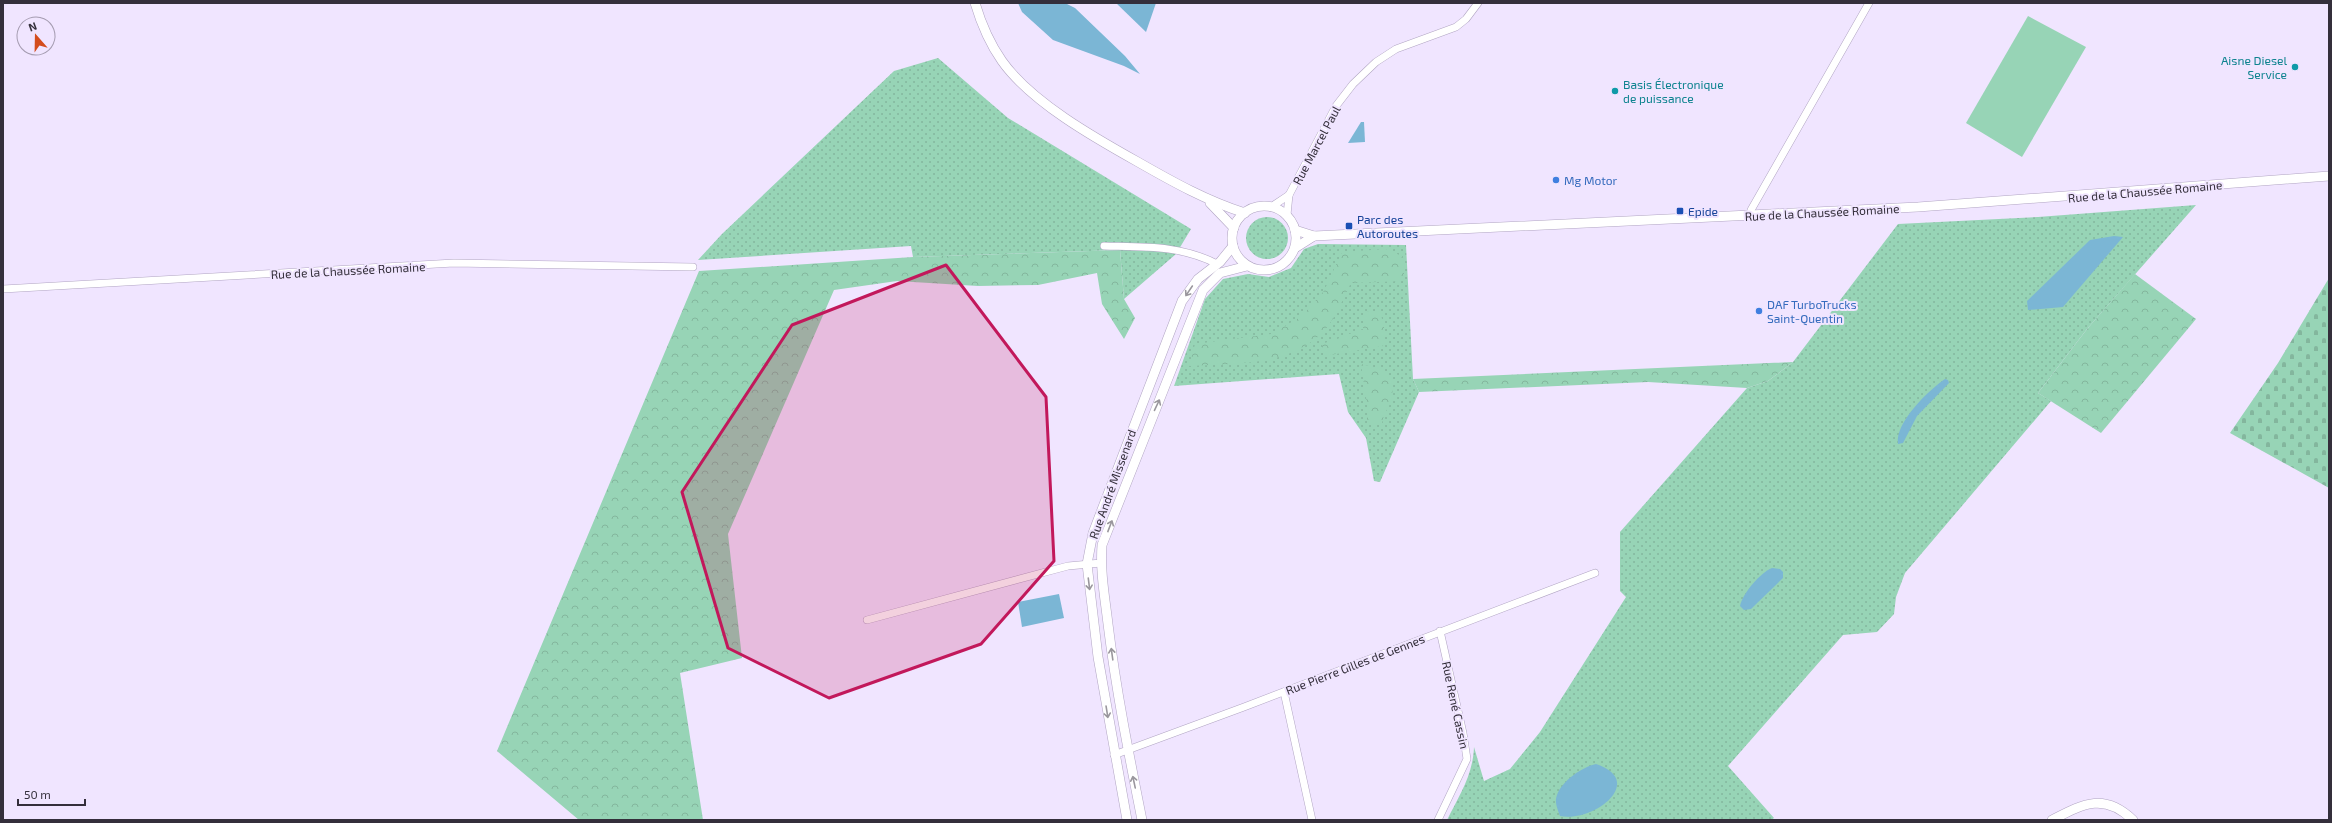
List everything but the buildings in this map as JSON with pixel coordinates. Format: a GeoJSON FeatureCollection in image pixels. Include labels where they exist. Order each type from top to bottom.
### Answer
{"type":"FeatureCollection","features":[{"type":"Feature","properties":{"kind":"street"},"geometry":{"type":"LineString","coordinates":[[975,3],[985,30],[1003,62],[1034,92],[1075,126],[1208,200],[1245,213]]}},
{"type":"Feature","properties":{"kind":"street","name":"Rue Marcel Paul"},"geometry":{"type":"LineString","coordinates":[[1287,215],[1289,195],[1336,106],[1354,84],[1376,62],[1396,49],[1456,27],[1466,19],[1478,3]]}},
{"type":"Feature","properties":{"kind":"street"},"geometry":{"type":"LineString","coordinates":[[1751,215],[1755,204],[1869,3]]}},
{"type":"Feature","properties":{"kind":"street","name":"Rue de la Chaussée Romaine"},"geometry":{"type":"LineString","coordinates":[[1295,230],[1314,236],[1950,205],[2329,176]]}},
{"type":"Feature","properties":{"kind":"street","name":"Rue Marcel Paul"},"geometry":{"type":"LineString","coordinates":[[1271,207],[1289,195]]}},
{"type":"Feature","properties":{"kind":"street"},"geometry":{"type":"LineString","coordinates":[[1208,200],[1234,228]]}},
{"type":"Feature","properties":{"kind":"street"},"geometry":{"type":"LineString","coordinates":[[1262,206],[1271,207],[1287,215],[1295,230],[1295,248],[1287,260],[1276,269],[1256,270],[1247,266],[1241,260],[1233,246],[1234,228],[1245,213],[1262,206]]}},
{"type":"Feature","properties":{"kind":"street","name":"Rue de la Chaussée Romaine"},"geometry":{"type":"LineString","coordinates":[[1295,248],[1314,236]]}},
{"type":"Feature","properties":{"kind":"street"},"geometry":{"type":"LineString","coordinates":[[1104,246],[1157,247],[1185,251],[1199,255],[1217,264]]}},
{"type":"Feature","properties":{"kind":"street","name":"Rue André Missenard"},"geometry":{"type":"LineString","coordinates":[[1127,820],[1114,754],[1098,657],[1087,564],[1093,533],[1178,311],[1188,291],[1198,279],[1217,264],[1233,246]]}},
{"type":"Feature","properties":{"kind":"street","name":"Rue de la Chaussée Romaine"},"geometry":{"type":"LineString","coordinates":[[3,289],[454,263],[694,267]]}},
{"type":"Feature","properties":{"kind":"street","name":"Rue André Missenard"},"geometry":{"type":"LineString","coordinates":[[1142,820],[1128,751],[1112,654],[1101,563],[1102,545],[1203,290],[1209,282],[1220,273],[1247,266]]}},
{"type":"Feature","properties":{"kind":"street"},"geometry":{"type":"LineString","coordinates":[[1178,311],[1192,317]]}},
{"type":"Feature","properties":{"kind":"street"},"geometry":{"type":"LineString","coordinates":[[867,620],[1068,566],[1101,563]]}},
{"type":"Feature","properties":{"kind":"street","name":"Rue Pierre Gilles de Gennes"},"geometry":{"type":"LineString","coordinates":[[1114,754],[1128,751],[1595,573]]}},
{"type":"Feature","properties":{"kind":"street","name":"Rue René Cassin"},"geometry":{"type":"LineString","coordinates":[[1438,820],[1467,759],[1463,733],[1440,631]]}},
{"type":"Feature","properties":{"kind":"street"},"geometry":{"type":"LineString","coordinates":[[1284,692],[1312,820]]}},
{"type":"Feature","properties":{"kind":"street"},"geometry":{"type":"LineString","coordinates":[[2052,820],[2086,804],[2104,802],[2119,808],[2133,820]]}},
{"type":"Feature","properties":{"kind":"highlighted area"},"geometry":{"type":"Polygon","coordinates":[[[946,265],[1046,397],[1054,561],[981,644],[829,698],[728,648],[682,492],[792,325],[946,265]]]}},
{"type":"Feature","properties":{"kind":"green space"},"geometry":{"type":"Polygon","coordinates":[[[2028,16],[2086,47],[2022,157],[1966,123],[2028,16]]]}},
{"type":"Feature","properties":{"kind":"green space"},"geometry":{"type":"Polygon","coordinates":[[[938,58],[1008,118],[1191,229],[1176,254],[1124,299],[1120,250],[913,257],[911,246],[698,260],[722,234],[894,71],[938,58]]]}},
{"type":"Feature","properties":{"kind":"green space"},"geometry":{"type":"Polygon","coordinates":[[[2196,205],[2087,329],[2038,393],[2051,401],[1905,573],[1896,597],[1894,614],[1877,632],[1843,635],[1728,766],[1774,818],[1771,820],[1447,820],[1461,794],[1468,776],[1474,747],[1484,781],[1510,769],[1540,732],[1626,597],[1620,591],[1620,532],[1747,388],[1768,381],[1793,362],[1898,224],[2038,217],[2196,205]]]}},
{"type":"Feature","properties":{"kind":"green space"},"geometry":{"type":"Polygon","coordinates":[[[1263,217],[1271,217],[1279,220],[1285,226],[1288,238],[1285,250],[1279,256],[1271,259],[1263,259],[1255,256],[1249,250],[1246,242],[1246,234],[1249,226],[1255,220],[1263,217]]]}},
{"type":"Feature","properties":{"kind":"green space"},"geometry":{"type":"Polygon","coordinates":[[[1318,244],[1406,245],[1413,379],[1419,392],[1380,482],[1374,481],[1366,438],[1348,412],[1339,374],[1174,386],[1205,299],[1223,279],[1248,274],[1269,277],[1291,268],[1304,249],[1318,244]]]}},
{"type":"Feature","properties":{"kind":"green space"},"geometry":{"type":"Polygon","coordinates":[[[1386,249],[1404,257],[1404,281],[1351,283],[1330,323],[1320,335],[1306,345],[1291,353],[1275,358],[1241,363],[1189,366],[1195,344],[1271,334],[1302,316],[1324,291],[1342,252],[1386,249]]]}},
{"type":"Feature","properties":{"kind":"green space"},"geometry":{"type":"Polygon","coordinates":[[[1120,250],[1124,299],[1135,318],[1124,339],[1102,304],[1097,273],[1038,285],[978,286],[897,281],[834,290],[728,534],[742,658],[680,673],[703,820],[579,820],[497,751],[699,271],[913,257],[1120,250]]]}},
{"type":"Feature","properties":{"kind":"green space"},"geometry":{"type":"Polygon","coordinates":[[[2135,274],[2196,319],[2101,433],[2038,393],[2087,329],[2135,274]]]}},
{"type":"Feature","properties":{"kind":"green space"},"geometry":{"type":"Polygon","coordinates":[[[2329,278],[2329,488],[2230,433],[2278,363],[2329,278]]]}},
{"type":"Feature","properties":{"kind":"green space"},"geometry":{"type":"Polygon","coordinates":[[[1380,311],[1384,327],[1383,346],[1324,356],[1322,344],[1363,329],[1365,312],[1380,311]]]}},
{"type":"Feature","properties":{"kind":"green space"},"geometry":{"type":"Polygon","coordinates":[[[1793,362],[1768,381],[1747,388],[1648,382],[1419,392],[1413,379],[1793,362]]]}},
{"type":"Feature","properties":{"kind":"green space"},"geometry":{"type":"Polygon","coordinates":[[[1361,364],[1381,369],[1393,380],[1392,400],[1384,415],[1382,423],[1367,423],[1367,404],[1361,364]]]}},
{"type":"Feature","properties":{"kind":"water"},"geometry":{"type":"Polygon","coordinates":[[[1018,3],[1065,3],[1075,8],[1125,56],[1140,74],[1124,66],[1053,40],[1022,12],[1018,3]]]}},
{"type":"Feature","properties":{"kind":"water"},"geometry":{"type":"Polygon","coordinates":[[[1116,3],[1156,3],[1146,32],[1116,3]]]}},
{"type":"Feature","properties":{"kind":"water"},"geometry":{"type":"Polygon","coordinates":[[[1361,122],[1364,122],[1365,142],[1348,143],[1361,122]]]}},
{"type":"Feature","properties":{"kind":"water"},"geometry":{"type":"Polygon","coordinates":[[[2114,236],[2123,237],[2063,307],[2028,310],[2027,301],[2090,240],[2114,236]]]}},
{"type":"Feature","properties":{"kind":"water"},"geometry":{"type":"Polygon","coordinates":[[[1945,379],[1948,380],[1949,383],[1917,416],[1903,443],[1898,444],[1902,426],[1914,407],[1945,379]]]}},
{"type":"Feature","properties":{"kind":"water"},"geometry":{"type":"Polygon","coordinates":[[[1772,568],[1780,569],[1783,572],[1783,578],[1751,609],[1744,610],[1740,606],[1741,601],[1748,590],[1763,574],[1772,568]]]}},
{"type":"Feature","properties":{"kind":"water"},"geometry":{"type":"Polygon","coordinates":[[[1059,594],[1064,618],[1022,627],[1018,602],[1059,594]]]}},
{"type":"Feature","properties":{"kind":"water"},"geometry":{"type":"Polygon","coordinates":[[[1596,764],[1610,771],[1617,780],[1616,790],[1610,799],[1600,807],[1587,813],[1573,816],[1560,816],[1556,800],[1557,795],[1563,785],[1579,771],[1596,764]]]}},
{"type":"Feature","properties":{"kind":"place","name":"Aisne Diesel Service"},"geometry":{"type":"Point","coordinates":[2295,67]}},
{"type":"Feature","properties":{"kind":"place","name":"Basis Électronique de puissance"},"geometry":{"type":"Point","coordinates":[1615,91]}},
{"type":"Feature","properties":{"kind":"place","name":"Mg Motor"},"geometry":{"type":"Point","coordinates":[1556,180]}},
{"type":"Feature","properties":{"kind":"place","name":"Epide"},"geometry":{"type":"Point","coordinates":[1680,211]}},
{"type":"Feature","properties":{"kind":"place","name":"Parc des Autoroutes"},"geometry":{"type":"Point","coordinates":[1349,226]}},
{"type":"Feature","properties":{"kind":"place","name":"DAF TurboTrucks Saint-Quentin"},"geometry":{"type":"Point","coordinates":[1759,311]}}]}
